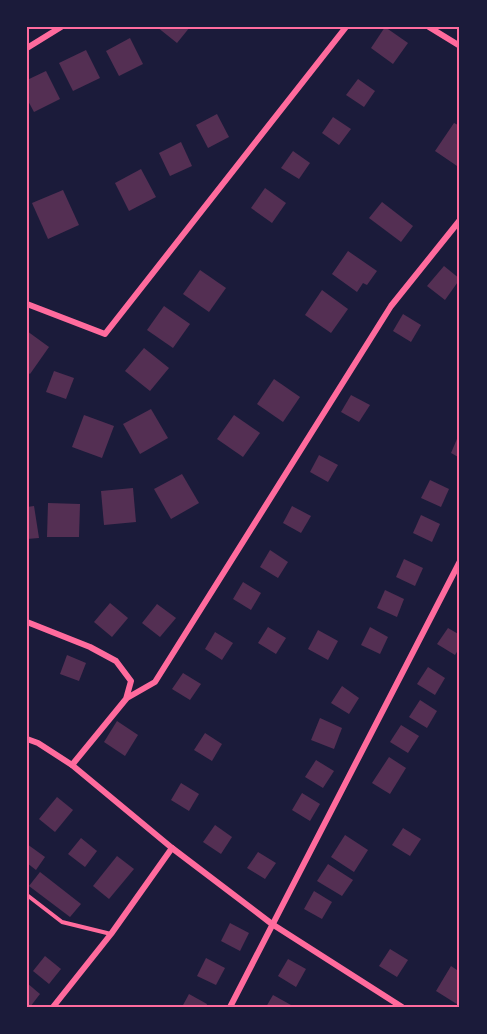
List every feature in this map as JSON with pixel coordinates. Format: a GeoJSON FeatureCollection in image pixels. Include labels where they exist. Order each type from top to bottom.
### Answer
{"type":"FeatureCollection","features":[{"type":"Feature","properties":{"kind":"street"},"geometry":{"type":"LineString","coordinates":[[27,48],[62,27]]}},
{"type":"Feature","properties":{"kind":"street"},"geometry":{"type":"LineString","coordinates":[[27,304],[105,334],[346,27]]}},
{"type":"Feature","properties":{"kind":"street"},"geometry":{"type":"LineString","coordinates":[[429,27],[460,46]]}},
{"type":"Feature","properties":{"kind":"street"},"geometry":{"type":"LineString","coordinates":[[72,765],[126,699],[155,682],[391,306],[460,220]]}},
{"type":"Feature","properties":{"kind":"street"},"geometry":{"type":"LineString","coordinates":[[230,1007],[460,561]]}},
{"type":"Feature","properties":{"kind":"street"},"geometry":{"type":"LineString","coordinates":[[27,622],[90,647],[116,661],[131,681],[126,699]]}},
{"type":"Feature","properties":{"kind":"street"},"geometry":{"type":"LineString","coordinates":[[27,739],[38,743],[72,765],[172,848],[272,924],[402,1007]]}},
{"type":"Feature","properties":{"kind":"street"},"geometry":{"type":"LineString","coordinates":[[53,1007],[111,934],[172,848]]}},
{"type":"Feature","properties":{"kind":"lane"},"geometry":{"type":"LineString","coordinates":[[27,895],[62,922],[111,934]]}},
{"type":"Feature","properties":{"kind":"building"},"geometry":{"type":"Polygon","coordinates":[[[157,27],[190,27],[177,43],[157,27]]]}},
{"type":"Feature","properties":{"kind":"building"},"geometry":{"type":"Polygon","coordinates":[[[385,27],[408,43],[393,64],[371,48],[385,27]]]}},
{"type":"Feature","properties":{"kind":"building"},"geometry":{"type":"Polygon","coordinates":[[[130,38],[143,64],[119,76],[106,51],[130,38]]]}},
{"type":"Feature","properties":{"kind":"building"},"geometry":{"type":"Polygon","coordinates":[[[86,50],[100,78],[73,91],[59,63],[86,50]]]}},
{"type":"Feature","properties":{"kind":"building"},"geometry":{"type":"Polygon","coordinates":[[[46,71],[60,99],[34,112],[27,99],[27,80],[46,71]]]}},
{"type":"Feature","properties":{"kind":"building"},"geometry":{"type":"Polygon","coordinates":[[[358,79],[375,91],[364,107],[346,95],[358,79]]]}},
{"type":"Feature","properties":{"kind":"building"},"geometry":{"type":"Polygon","coordinates":[[[217,114],[229,137],[208,148],[196,125],[217,114]]]}},
{"type":"Feature","properties":{"kind":"building"},"geometry":{"type":"Polygon","coordinates":[[[333,117],[351,129],[339,145],[322,133],[333,117]]]}},
{"type":"Feature","properties":{"kind":"building"},"geometry":{"type":"Polygon","coordinates":[[[454,123],[460,126],[460,168],[435,151],[454,123]]]}},
{"type":"Feature","properties":{"kind":"building"},"geometry":{"type":"Polygon","coordinates":[[[181,142],[192,166],[170,176],[159,153],[181,142]]]}},
{"type":"Feature","properties":{"kind":"building"},"geometry":{"type":"Polygon","coordinates":[[[293,151],[310,163],[299,179],[281,168],[293,151]]]}},
{"type":"Feature","properties":{"kind":"building"},"geometry":{"type":"Polygon","coordinates":[[[141,169],[156,197],[129,211],[115,183],[141,169]]]}},
{"type":"Feature","properties":{"kind":"building"},"geometry":{"type":"Polygon","coordinates":[[[265,188],[286,203],[272,223],[251,208],[265,188]]]}},
{"type":"Feature","properties":{"kind":"building"},"geometry":{"type":"Polygon","coordinates":[[[63,190],[79,225],[48,239],[32,203],[63,190]]]}},
{"type":"Feature","properties":{"kind":"building"},"geometry":{"type":"Polygon","coordinates":[[[382,202],[413,226],[401,242],[369,218],[382,202]]]}},
{"type":"Feature","properties":{"kind":"building"},"geometry":{"type":"Polygon","coordinates":[[[348,251],[377,271],[367,285],[363,283],[357,292],[332,274],[348,251]]]}},
{"type":"Feature","properties":{"kind":"building"},"geometry":{"type":"Polygon","coordinates":[[[444,266],[460,279],[445,300],[427,286],[444,266]]]}},
{"type":"Feature","properties":{"kind":"building"},"geometry":{"type":"Polygon","coordinates":[[[200,270],[226,288],[209,312],[183,294],[200,270]]]}},
{"type":"Feature","properties":{"kind":"building"},"geometry":{"type":"Polygon","coordinates":[[[322,290],[348,309],[331,333],[305,315],[322,290]]]}},
{"type":"Feature","properties":{"kind":"building"},"geometry":{"type":"Polygon","coordinates":[[[164,306],[190,324],[173,348],[147,330],[164,306]]]}},
{"type":"Feature","properties":{"kind":"building"},"geometry":{"type":"Polygon","coordinates":[[[403,314],[421,325],[411,342],[393,331],[403,314]]]}},
{"type":"Feature","properties":{"kind":"building"},"geometry":{"type":"Polygon","coordinates":[[[27,331],[49,347],[30,374],[27,372],[27,331]]]}},
{"type":"Feature","properties":{"kind":"building"},"geometry":{"type":"Polygon","coordinates":[[[144,348],[169,368],[150,391],[125,371],[144,348]]]}},
{"type":"Feature","properties":{"kind":"building"},"geometry":{"type":"Polygon","coordinates":[[[54,371],[74,378],[66,399],[46,392],[54,371]]]}},
{"type":"Feature","properties":{"kind":"building"},"geometry":{"type":"Polygon","coordinates":[[[274,379],[300,397],[283,422],[257,404],[274,379]]]}},
{"type":"Feature","properties":{"kind":"building"},"geometry":{"type":"Polygon","coordinates":[[[351,395],[370,405],[359,422],[341,412],[351,395]]]}},
{"type":"Feature","properties":{"kind":"building"},"geometry":{"type":"Polygon","coordinates":[[[151,409],[168,438],[140,454],[123,424],[151,409]]]}},
{"type":"Feature","properties":{"kind":"building"},"geometry":{"type":"Polygon","coordinates":[[[84,415],[114,426],[102,458],[72,447],[84,415]]]}},
{"type":"Feature","properties":{"kind":"building"},"geometry":{"type":"Polygon","coordinates":[[[234,415],[260,433],[243,457],[217,439],[234,415]]]}},
{"type":"Feature","properties":{"kind":"building"},"geometry":{"type":"Polygon","coordinates":[[[460,432],[460,458],[451,453],[460,432]]]}},
{"type":"Feature","properties":{"kind":"building"},"geometry":{"type":"Polygon","coordinates":[[[319,455],[338,465],[328,482],[310,472],[319,455]]]}},
{"type":"Feature","properties":{"kind":"building"},"geometry":{"type":"Polygon","coordinates":[[[182,474],[199,503],[171,519],[154,489],[182,474]]]}},
{"type":"Feature","properties":{"kind":"building"},"geometry":{"type":"Polygon","coordinates":[[[430,480],[449,489],[441,507],[421,498],[430,480]]]}},
{"type":"Feature","properties":{"kind":"building"},"geometry":{"type":"Polygon","coordinates":[[[133,488],[136,522],[104,525],[101,491],[133,488]]]}},
{"type":"Feature","properties":{"kind":"building"},"geometry":{"type":"Polygon","coordinates":[[[48,503],[80,504],[79,537],[47,537],[48,503]]]}},
{"type":"Feature","properties":{"kind":"building"},"geometry":{"type":"Polygon","coordinates":[[[34,506],[39,538],[27,539],[27,507],[34,506]]]}},
{"type":"Feature","properties":{"kind":"building"},"geometry":{"type":"Polygon","coordinates":[[[292,506],[311,516],[301,533],[283,523],[292,506]]]}},
{"type":"Feature","properties":{"kind":"building"},"geometry":{"type":"Polygon","coordinates":[[[421,515],[440,524],[432,542],[413,533],[421,515]]]}},
{"type":"Feature","properties":{"kind":"building"},"geometry":{"type":"Polygon","coordinates":[[[270,550],[288,562],[278,578],[260,567],[270,550]]]}},
{"type":"Feature","properties":{"kind":"building"},"geometry":{"type":"Polygon","coordinates":[[[404,559],[423,568],[415,586],[396,577],[404,559]]]}},
{"type":"Feature","properties":{"kind":"building"},"geometry":{"type":"Polygon","coordinates":[[[243,582],[261,593],[251,610],[233,599],[243,582]]]}},
{"type":"Feature","properties":{"kind":"building"},"geometry":{"type":"Polygon","coordinates":[[[385,590],[404,599],[397,617],[377,608],[385,590]]]}},
{"type":"Feature","properties":{"kind":"building"},"geometry":{"type":"Polygon","coordinates":[[[110,603],[128,618],[112,637],[94,622],[110,603]]]}},
{"type":"Feature","properties":{"kind":"building"},"geometry":{"type":"Polygon","coordinates":[[[157,604],[176,618],[160,637],[142,623],[157,604]]]}},
{"type":"Feature","properties":{"kind":"building"},"geometry":{"type":"Polygon","coordinates":[[[268,627],[286,638],[276,654],[258,643],[268,627]]]}},
{"type":"Feature","properties":{"kind":"building"},"geometry":{"type":"Polygon","coordinates":[[[370,627],[388,637],[380,654],[361,645],[370,627]]]}},
{"type":"Feature","properties":{"kind":"building"},"geometry":{"type":"Polygon","coordinates":[[[448,628],[460,635],[460,647],[455,655],[437,644],[448,628]]]}},
{"type":"Feature","properties":{"kind":"building"},"geometry":{"type":"Polygon","coordinates":[[[318,630],[338,641],[328,660],[308,649],[318,630]]]}},
{"type":"Feature","properties":{"kind":"building"},"geometry":{"type":"Polygon","coordinates":[[[215,632],[233,643],[222,660],[205,649],[215,632]]]}},
{"type":"Feature","properties":{"kind":"building"},"geometry":{"type":"Polygon","coordinates":[[[67,655],[86,663],[79,681],[60,674],[67,655]]]}},
{"type":"Feature","properties":{"kind":"building"},"geometry":{"type":"Polygon","coordinates":[[[428,667],[445,678],[435,695],[417,684],[428,667]]]}},
{"type":"Feature","properties":{"kind":"building"},"geometry":{"type":"Polygon","coordinates":[[[183,673],[201,684],[190,700],[172,689],[183,673]]]}},
{"type":"Feature","properties":{"kind":"building"},"geometry":{"type":"Polygon","coordinates":[[[342,686],[359,698],[349,714],[331,703],[342,686]]]}},
{"type":"Feature","properties":{"kind":"building"},"geometry":{"type":"Polygon","coordinates":[[[420,700],[437,711],[427,728],[409,717],[420,700]]]}},
{"type":"Feature","properties":{"kind":"building"},"geometry":{"type":"Polygon","coordinates":[[[320,718],[342,728],[334,749],[311,740],[320,718]]]}},
{"type":"Feature","properties":{"kind":"building"},"geometry":{"type":"Polygon","coordinates":[[[117,721],[138,735],[125,756],[104,742],[117,721]]]}},
{"type":"Feature","properties":{"kind":"building"},"geometry":{"type":"Polygon","coordinates":[[[401,725],[419,736],[408,753],[390,742],[401,725]]]}},
{"type":"Feature","properties":{"kind":"building"},"geometry":{"type":"Polygon","coordinates":[[[205,733],[222,744],[212,761],[194,750],[205,733]]]}},
{"type":"Feature","properties":{"kind":"building"},"geometry":{"type":"Polygon","coordinates":[[[389,757],[406,768],[390,794],[372,783],[389,757]]]}},
{"type":"Feature","properties":{"kind":"building"},"geometry":{"type":"Polygon","coordinates":[[[316,760],[334,771],[323,788],[305,777],[316,760]]]}},
{"type":"Feature","properties":{"kind":"building"},"geometry":{"type":"Polygon","coordinates":[[[181,783],[199,794],[189,811],[171,800],[181,783]]]}},
{"type":"Feature","properties":{"kind":"building"},"geometry":{"type":"Polygon","coordinates":[[[302,793],[320,804],[310,821],[292,810],[302,793]]]}},
{"type":"Feature","properties":{"kind":"building"},"geometry":{"type":"Polygon","coordinates":[[[57,797],[73,810],[55,832],[39,819],[57,797]]]}},
{"type":"Feature","properties":{"kind":"building"},"geometry":{"type":"Polygon","coordinates":[[[215,825],[232,837],[221,854],[203,842],[215,825]]]}},
{"type":"Feature","properties":{"kind":"building"},"geometry":{"type":"Polygon","coordinates":[[[403,828],[421,839],[410,856],[392,845],[403,828]]]}},
{"type":"Feature","properties":{"kind":"building"},"geometry":{"type":"Polygon","coordinates":[[[345,835],[368,850],[354,872],[331,857],[345,835]]]}},
{"type":"Feature","properties":{"kind":"building"},"geometry":{"type":"Polygon","coordinates":[[[81,838],[97,851],[85,867],[68,854],[81,838]]]}},
{"type":"Feature","properties":{"kind":"building"},"geometry":{"type":"Polygon","coordinates":[[[27,844],[45,857],[36,870],[27,863],[27,844]]]}},
{"type":"Feature","properties":{"kind":"building"},"geometry":{"type":"Polygon","coordinates":[[[258,852],[276,863],[265,879],[247,868],[258,852]]]}},
{"type":"Feature","properties":{"kind":"building"},"geometry":{"type":"Polygon","coordinates":[[[117,856],[134,869],[109,899],[93,886],[117,856]]]}},
{"type":"Feature","properties":{"kind":"building"},"geometry":{"type":"Polygon","coordinates":[[[328,864],[353,880],[342,896],[317,881],[328,864]]]}},
{"type":"Feature","properties":{"kind":"building"},"geometry":{"type":"Polygon","coordinates":[[[40,872],[81,904],[70,917],[29,886],[40,872]]]}},
{"type":"Feature","properties":{"kind":"building"},"geometry":{"type":"Polygon","coordinates":[[[314,891],[332,902],[322,919],[304,909],[314,891]]]}},
{"type":"Feature","properties":{"kind":"building"},"geometry":{"type":"Polygon","coordinates":[[[230,923],[249,933],[240,951],[221,941],[230,923]]]}},
{"type":"Feature","properties":{"kind":"building"},"geometry":{"type":"Polygon","coordinates":[[[390,949],[408,960],[397,977],[379,966],[390,949]]]}},
{"type":"Feature","properties":{"kind":"building"},"geometry":{"type":"Polygon","coordinates":[[[45,956],[61,969],[49,984],[33,971],[45,956]]]}},
{"type":"Feature","properties":{"kind":"building"},"geometry":{"type":"Polygon","coordinates":[[[206,958],[225,968],[216,985],[197,976],[206,958]]]}},
{"type":"Feature","properties":{"kind":"building"},"geometry":{"type":"Polygon","coordinates":[[[288,959],[306,969],[296,987],[278,976],[288,959]]]}},
{"type":"Feature","properties":{"kind":"building"},"geometry":{"type":"Polygon","coordinates":[[[451,966],[460,972],[460,1006],[436,991],[451,966]]]}},
{"type":"Feature","properties":{"kind":"building"},"geometry":{"type":"Polygon","coordinates":[[[27,983],[40,994],[30,1007],[27,1007],[27,983]]]}},
{"type":"Feature","properties":{"kind":"building"},"geometry":{"type":"Polygon","coordinates":[[[189,994],[207,1004],[206,1007],[182,1007],[189,994]]]}},
{"type":"Feature","properties":{"kind":"building"},"geometry":{"type":"Polygon","coordinates":[[[273,995],[291,1005],[290,1007],[266,1007],[273,995]]]}}]}
